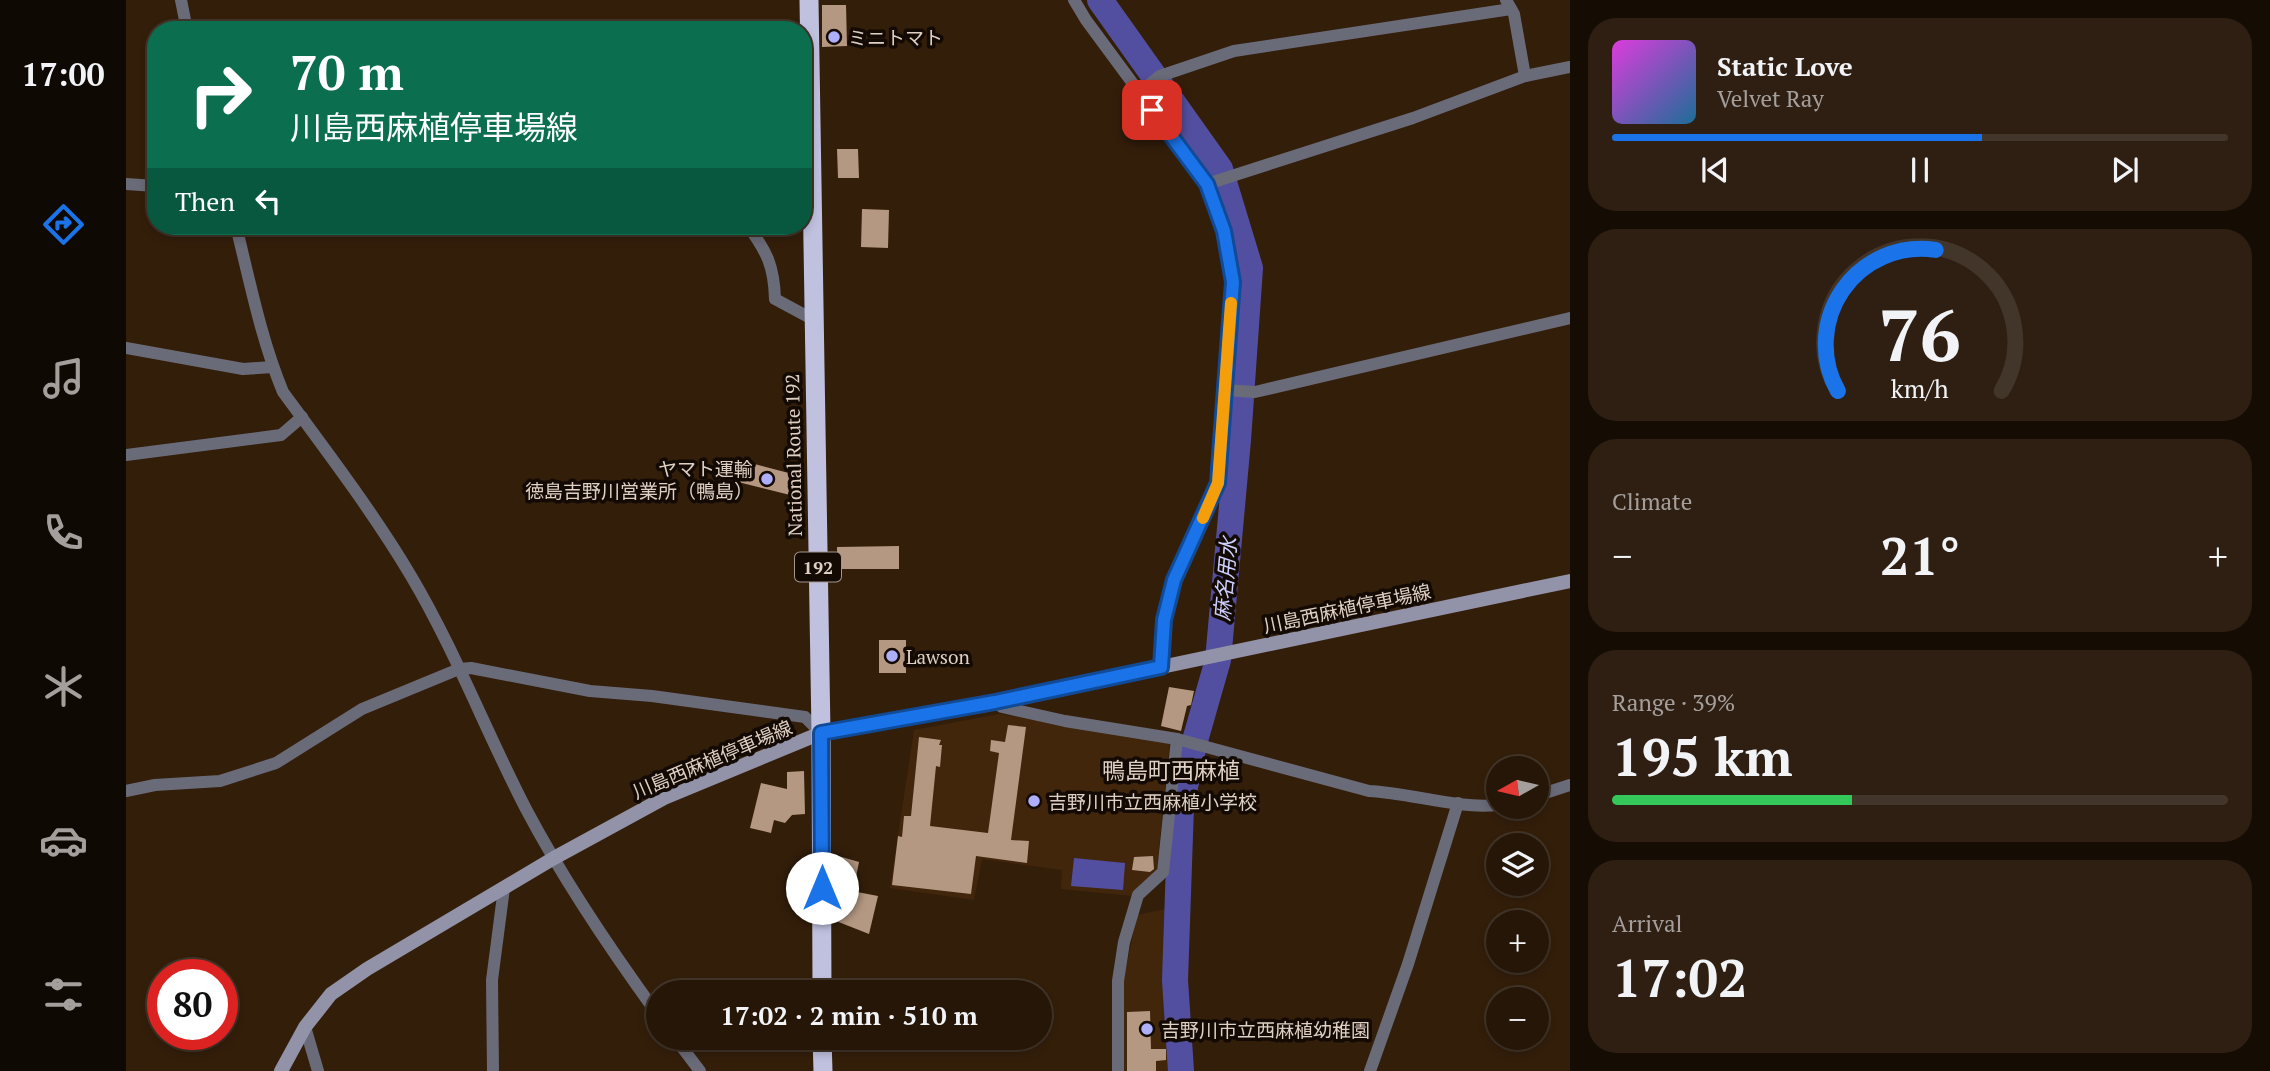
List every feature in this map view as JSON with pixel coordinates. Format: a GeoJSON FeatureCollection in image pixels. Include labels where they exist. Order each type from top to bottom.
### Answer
{"type":"FeatureCollection","features":[{"type":"Feature","properties":{"kind":"highway","name":"National Route 192"},"geometry":{"type":"LineString","coordinates":[[809,0],[810,21]]}},
{"type":"Feature","properties":{"kind":"highway","name":"National Route 192"},"geometry":{"type":"LineString","coordinates":[[812,85],[822,980]]}},
{"type":"Feature","properties":{"kind":"highway"},"geometry":{"type":"LineString","coordinates":[[822,1050],[822,1071]]}},
{"type":"Feature","properties":{"kind":"main road","name":"川島西麻植停車場線"},"geometry":{"type":"LineString","coordinates":[[281,1071],[305,1027],[331,994],[368,969],[554,858],[664,798],[821,733],[995,702],[1570,581]]}},
{"type":"Feature","properties":{"kind":"street"},"geometry":{"type":"LineString","coordinates":[[181,0],[185,21]]}},
{"type":"Feature","properties":{"kind":"street"},"geometry":{"type":"LineString","coordinates":[[1074,0],[1086,20],[1142,90],[1207,184],[1224,231],[1233,282],[1218,483],[1174,580],[1164,620],[1161,667]]}},
{"type":"Feature","properties":{"kind":"street"},"geometry":{"type":"LineString","coordinates":[[1142,90],[1160,76],[1234,51],[1509,5],[1525,76]]}},
{"type":"Feature","properties":{"kind":"street"},"geometry":{"type":"LineString","coordinates":[[1207,184],[1413,118],[1525,76],[1570,67]]}},
{"type":"Feature","properties":{"kind":"street"},"geometry":{"type":"LineString","coordinates":[[126,184],[147,185]]}},
{"type":"Feature","properties":{"kind":"street"},"geometry":{"type":"LineString","coordinates":[[238,235],[273,367],[284,392],[410,575],[459,668],[486,730],[526,808],[596,926],[646,998]]}},
{"type":"Feature","properties":{"kind":"street"},"geometry":{"type":"LineString","coordinates":[[754,235],[765,250],[774,275],[775,299],[814,320]]}},
{"type":"Feature","properties":{"kind":"street"},"geometry":{"type":"LineString","coordinates":[[1224,390],[1255,392],[1570,318]]}},
{"type":"Feature","properties":{"kind":"street"},"geometry":{"type":"LineString","coordinates":[[126,348],[243,369],[273,367]]}},
{"type":"Feature","properties":{"kind":"street"},"geometry":{"type":"LineString","coordinates":[[126,454],[281,435],[302,417]]}},
{"type":"Feature","properties":{"kind":"street"},"geometry":{"type":"LineString","coordinates":[[126,791],[155,785],[220,781],[276,763],[362,709],[459,668],[590,691],[652,695],[805,717],[821,733]]}},
{"type":"Feature","properties":{"kind":"street"},"geometry":{"type":"LineString","coordinates":[[995,702],[1002,708],[1179,740],[1368,791],[1390,792],[1476,807],[1486,806]]}},
{"type":"Feature","properties":{"kind":"street"},"geometry":{"type":"LineString","coordinates":[[1118,1071],[1118,981],[1124,942],[1138,895],[1163,873],[1179,740]]}},
{"type":"Feature","properties":{"kind":"street"},"geometry":{"type":"LineString","coordinates":[[1549,792],[1570,785]]}},
{"type":"Feature","properties":{"kind":"street"},"geometry":{"type":"LineString","coordinates":[[1370,1071],[1408,964],[1458,803]]}},
{"type":"Feature","properties":{"kind":"street"},"geometry":{"type":"LineString","coordinates":[[493,1071],[492,980],[504,888]]}},
{"type":"Feature","properties":{"kind":"street"},"geometry":{"type":"LineString","coordinates":[[305,1027],[318,1071]]}},
{"type":"Feature","properties":{"kind":"street"},"geometry":{"type":"LineString","coordinates":[[684,1050],[700,1071]]}},
{"type":"Feature","properties":{"kind":"shaded area","name":"吉野川市立西麻植小学校"},"geometry":{"type":"Polygon","coordinates":[[[999,714],[1170,742],[1156,875],[1133,896],[1061,889],[1062,870],[982,859],[974,900],[890,888],[914,730],[999,714]]]}},
{"type":"Feature","properties":{"kind":"shaded area"},"geometry":{"type":"Polygon","coordinates":[[[1074,858],[1125,863],[1123,890],[1071,886],[1074,858]]]}},
{"type":"Feature","properties":{"kind":"shaded area","name":"吉野川市立西麻植幼稚園"},"geometry":{"type":"Polygon","coordinates":[[[1170,908],[1174,1071],[1122,1071],[1122,988],[1137,915],[1170,908]]]}},
{"type":"Feature","properties":{"kind":"building"},"geometry":{"type":"Polygon","coordinates":[[[822,5],[846,5],[847,46],[822,47],[822,5]]]}},
{"type":"Feature","properties":{"kind":"building"},"geometry":{"type":"Polygon","coordinates":[[[837,149],[858,149],[859,178],[838,178],[837,149]]]}},
{"type":"Feature","properties":{"kind":"building"},"geometry":{"type":"Polygon","coordinates":[[[862,209],[889,210],[888,248],[861,247],[862,209]]]}},
{"type":"Feature","properties":{"kind":"building"},"geometry":{"type":"Polygon","coordinates":[[[736,459],[804,477],[798,497],[730,480],[736,459]]]}},
{"type":"Feature","properties":{"kind":"building"},"geometry":{"type":"Polygon","coordinates":[[[899,546],[899,569],[837,569],[837,547],[899,546]]]}},
{"type":"Feature","properties":{"kind":"building","name":"Lawson"},"geometry":{"type":"Polygon","coordinates":[[[879,640],[906,640],[906,673],[879,673],[879,640]]]}},
{"type":"Feature","properties":{"kind":"building"},"geometry":{"type":"Polygon","coordinates":[[[1169,687],[1194,691],[1181,731],[1161,726],[1169,687]]]}},
{"type":"Feature","properties":{"kind":"building"},"geometry":{"type":"Polygon","coordinates":[[[1008,725],[1026,727],[1011,840],[1029,841],[1027,863],[976,856],[971,894],[892,885],[898,836],[902,837],[904,816],[911,816],[919,737],[941,740],[939,745],[942,745],[940,767],[936,766],[930,826],[988,833],[999,753],[990,751],[991,740],[1005,742],[1008,725]]]}},
{"type":"Feature","properties":{"kind":"building"},"geometry":{"type":"Polygon","coordinates":[[[804,771],[805,814],[792,815],[785,823],[774,820],[771,833],[750,828],[761,783],[787,789],[787,772],[804,771]]]}},
{"type":"Feature","properties":{"kind":"building"},"geometry":{"type":"Polygon","coordinates":[[[835,855],[859,862],[855,882],[836,877],[835,855]]]}},
{"type":"Feature","properties":{"kind":"building"},"geometry":{"type":"Polygon","coordinates":[[[1153,856],[1154,869],[1150,872],[1132,870],[1134,857],[1153,856]]]}},
{"type":"Feature","properties":{"kind":"building"},"geometry":{"type":"Polygon","coordinates":[[[852,891],[878,896],[869,934],[836,921],[837,902],[851,903],[852,891]]]}},
{"type":"Feature","properties":{"kind":"building"},"geometry":{"type":"Polygon","coordinates":[[[1150,1011],[1151,1049],[1166,1049],[1166,1060],[1156,1061],[1156,1071],[1127,1071],[1127,1012],[1150,1011]]]}},
{"type":"Feature","properties":{"kind":"waterway","name":"麻名用水"},"geometry":{"type":"LineString","coordinates":[[1100,0],[1220,169],[1250,268],[1218,660],[1194,744],[1181,806],[1175,980],[1181,1071]]}},
{"type":"Feature","properties":{"kind":"slow traffic"},"geometry":{"type":"LineString","coordinates":[[1203,518],[1218,483],[1231,303]]}},
{"type":"Feature","properties":{"kind":"place","name":"ミニトマト"},"geometry":{"type":"Point","coordinates":[834,37]}},
{"type":"Feature","properties":{"kind":"place","name":"ヤマト運輸 徳島吉野川営業所（鴨島）"},"geometry":{"type":"Point","coordinates":[767,479]}},
{"type":"Feature","properties":{"kind":"place","name":"Lawson"},"geometry":{"type":"Point","coordinates":[892,656]}},
{"type":"Feature","properties":{"kind":"place","name":"吉野川市立西麻植小学校"},"geometry":{"type":"Point","coordinates":[1034,801]}},
{"type":"Feature","properties":{"kind":"place","name":"吉野川市立西麻植幼稚園"},"geometry":{"type":"Point","coordinates":[1147,1029]}},
{"type":"Feature","properties":{"kind":"district","name":"鴨島町西麻植"},"geometry":{"type":"Point","coordinates":[1171,770]}},
{"type":"Feature","properties":{"kind":"route"},"geometry":{"type":"LineString","coordinates":[[822,888],[821,733],[995,702],[1161,667],[1164,620],[1174,580],[1218,483],[1233,282],[1224,231],[1207,184],[1152,110]]}}]}
